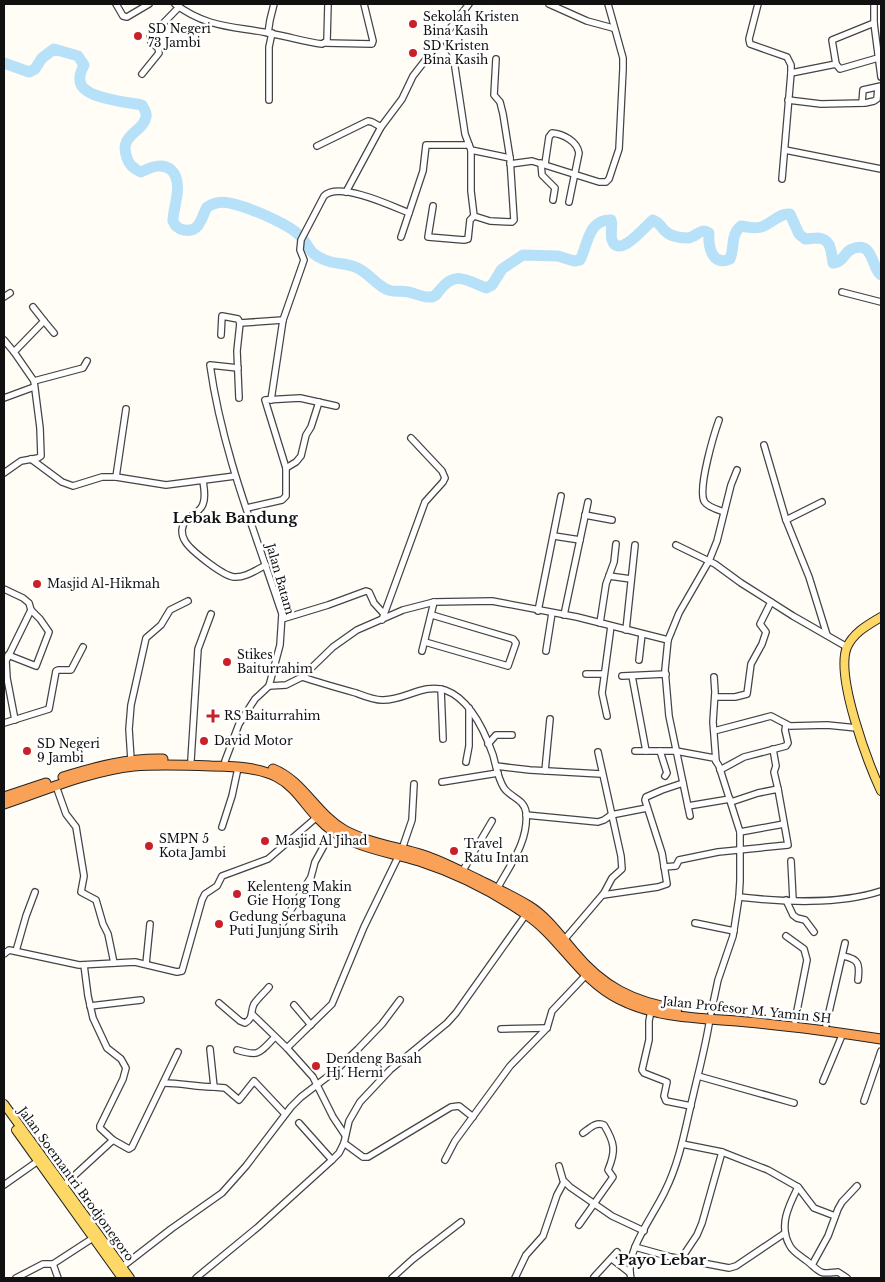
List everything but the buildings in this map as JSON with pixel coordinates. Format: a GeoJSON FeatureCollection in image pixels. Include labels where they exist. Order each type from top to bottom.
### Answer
{"type":"FeatureCollection","features":[{"type":"Feature","properties":{"kind":"highway","name":"Jalan Profesor M. Yamin SH"},"geometry":{"type":"LineString","coordinates":[[4,804],[131,760],[225,761],[263,766],[284,774],[299,786],[320,811],[335,824],[357,836],[442,869],[512,905],[528,911],[586,975],[617,998],[651,1011],[775,1022],[881,1039]]}},
{"type":"Feature","properties":{"kind":"highway","name":"Jalan Profesor M. Yamin SH"},"geometry":{"type":"LineString","coordinates":[[4,797],[98,766],[158,765],[238,768],[266,772],[277,777],[294,790],[332,831],[355,842],[424,855],[497,889],[552,926],[591,970],[620,992],[652,1005],[711,1016]]}},
{"type":"Feature","properties":{"kind":"highway","name":"Jalan Profesor M. Yamin SH"},"geometry":{"type":"LineString","coordinates":[[775,1022],[795,1021],[881,1033]]}},
{"type":"Feature","properties":{"kind":"main road"},"geometry":{"type":"LineString","coordinates":[[880,787],[857,728],[847,692],[844,663],[847,647],[858,631],[881,617]]}},
{"type":"Feature","properties":{"kind":"main road","name":"Jalan Soemantri Brodjonegoro"},"geometry":{"type":"LineString","coordinates":[[4,1104],[60,1187],[130,1278]]}},
{"type":"Feature","properties":{"kind":"main road"},"geometry":{"type":"LineString","coordinates":[[4,1112],[38,1161],[60,1187]]}},
{"type":"Feature","properties":{"kind":"main road","name":"Jalan Soemantri Brodjonegoro"},"geometry":{"type":"LineString","coordinates":[[68,1198],[93,1238],[122,1278]]}},
{"type":"Feature","properties":{"kind":"street"},"geometry":{"type":"LineString","coordinates":[[116,4],[123,16],[127,17],[149,4]]}},
{"type":"Feature","properties":{"kind":"street"},"geometry":{"type":"LineString","coordinates":[[269,100],[269,47],[274,4]]}},
{"type":"Feature","properties":{"kind":"street"},"geometry":{"type":"LineString","coordinates":[[325,43],[328,41],[328,4]]}},
{"type":"Feature","properties":{"kind":"street"},"geometry":{"type":"LineString","coordinates":[[142,74],[159,53],[158,48],[151,42],[150,37],[177,5],[188,13],[228,28],[270,33],[314,43],[372,44],[373,41],[364,4]]}},
{"type":"Feature","properties":{"kind":"street"},"geometry":{"type":"LineString","coordinates":[[346,192],[381,127],[402,99],[412,76],[469,4]]}},
{"type":"Feature","properties":{"kind":"street"},"geometry":{"type":"LineString","coordinates":[[549,4],[587,21],[613,28]]}},
{"type":"Feature","properties":{"kind":"street"},"geometry":{"type":"LineString","coordinates":[[401,237],[423,171],[426,144],[470,147],[510,161],[543,163],[599,182],[606,182],[619,149],[624,82],[623,58],[613,28],[608,4]]}},
{"type":"Feature","properties":{"kind":"street"},"geometry":{"type":"LineString","coordinates":[[758,4],[749,39],[750,44],[786,57],[790,65],[791,73],[782,179]]}},
{"type":"Feature","properties":{"kind":"street"},"geometry":{"type":"LineString","coordinates":[[874,4],[874,23],[881,76]]}},
{"type":"Feature","properties":{"kind":"street"},"geometry":{"type":"LineString","coordinates":[[874,23],[832,40],[836,64],[840,69],[878,58]]}},
{"type":"Feature","properties":{"kind":"street"},"geometry":{"type":"LineString","coordinates":[[433,206],[428,237],[468,239],[470,222],[474,216],[471,191],[470,147],[465,134],[453,54],[443,36]]}},
{"type":"Feature","properties":{"kind":"street"},"geometry":{"type":"LineString","coordinates":[[474,216],[497,221],[514,221],[510,161],[501,104],[494,96],[496,59]]}},
{"type":"Feature","properties":{"kind":"street"},"geometry":{"type":"LineString","coordinates":[[791,73],[836,64]]}},
{"type":"Feature","properties":{"kind":"street"},"geometry":{"type":"LineString","coordinates":[[788,100],[821,104],[862,103],[874,101],[880,87],[863,90],[862,103]]}},
{"type":"Feature","properties":{"kind":"street"},"geometry":{"type":"LineString","coordinates":[[317,146],[368,121],[381,127]]}},
{"type":"Feature","properties":{"kind":"street"},"geometry":{"type":"LineString","coordinates":[[553,200],[555,188],[542,176],[543,163],[550,135],[554,133],[566,136],[579,150],[569,202]]}},
{"type":"Feature","properties":{"kind":"street"},"geometry":{"type":"LineString","coordinates":[[785,150],[881,169]]}},
{"type":"Feature","properties":{"kind":"street"},"geometry":{"type":"LineString","coordinates":[[271,400],[283,320],[304,260],[300,250],[301,240],[327,193],[346,192],[376,199],[409,213]]}},
{"type":"Feature","properties":{"kind":"street"},"geometry":{"type":"LineString","coordinates":[[842,292],[881,302]]}},
{"type":"Feature","properties":{"kind":"street"},"geometry":{"type":"LineString","coordinates":[[4,297],[10,293]]}},
{"type":"Feature","properties":{"kind":"street"},"geometry":{"type":"LineString","coordinates":[[33,307],[54,333]]}},
{"type":"Feature","properties":{"kind":"street"},"geometry":{"type":"LineString","coordinates":[[221,335],[222,316],[238,319],[240,323],[237,350],[239,398]]}},
{"type":"Feature","properties":{"kind":"street"},"geometry":{"type":"LineString","coordinates":[[240,323],[283,320]]}},
{"type":"Feature","properties":{"kind":"street"},"geometry":{"type":"LineString","coordinates":[[14,352],[44,321]]}},
{"type":"Feature","properties":{"kind":"street"},"geometry":{"type":"LineString","coordinates":[[4,340],[14,352],[34,384],[40,428],[41,456],[21,461],[4,473]]}},
{"type":"Feature","properties":{"kind":"street"},"geometry":{"type":"LineString","coordinates":[[4,398],[34,384],[83,368],[87,361]]}},
{"type":"Feature","properties":{"kind":"street","name":"Jalan Batam"},"geometry":{"type":"LineString","coordinates":[[225,761],[239,724],[255,699],[269,686],[280,645],[282,619],[266,565],[235,476],[216,402],[210,365],[238,368]]}},
{"type":"Feature","properties":{"kind":"street"},"geometry":{"type":"LineString","coordinates":[[247,508],[285,498],[286,468],[265,400],[300,398],[336,406]]}},
{"type":"Feature","properties":{"kind":"street"},"geometry":{"type":"LineString","coordinates":[[286,468],[296,462],[301,456],[305,437],[311,428],[319,402]]}},
{"type":"Feature","properties":{"kind":"street"},"geometry":{"type":"LineString","coordinates":[[116,477],[126,409]]}},
{"type":"Feature","properties":{"kind":"street"},"geometry":{"type":"LineString","coordinates":[[719,420],[714,433],[703,487],[704,500],[707,505],[724,512]]}},
{"type":"Feature","properties":{"kind":"street"},"geometry":{"type":"LineString","coordinates":[[382,620],[425,502],[445,478],[442,471],[412,438]]}},
{"type":"Feature","properties":{"kind":"street"},"geometry":{"type":"LineString","coordinates":[[764,445],[786,520],[809,577],[828,636]]}},
{"type":"Feature","properties":{"kind":"street"},"geometry":{"type":"LineString","coordinates":[[32,459],[62,482],[73,486],[98,477],[116,477],[166,485],[191,480],[203,481],[235,476]]}},
{"type":"Feature","properties":{"kind":"street"},"geometry":{"type":"LineString","coordinates":[[690,816],[669,716],[666,674],[668,640],[679,613],[709,561],[717,541],[737,470]]}},
{"type":"Feature","properties":{"kind":"street"},"geometry":{"type":"LineString","coordinates":[[203,481],[204,503],[201,508],[187,518],[182,530],[184,539],[216,568],[229,576],[241,577],[266,565]]}},
{"type":"Feature","properties":{"kind":"street"},"geometry":{"type":"LineString","coordinates":[[538,611],[561,496]]}},
{"type":"Feature","properties":{"kind":"street"},"geometry":{"type":"LineString","coordinates":[[564,615],[588,502]]}},
{"type":"Feature","properties":{"kind":"street"},"geometry":{"type":"LineString","coordinates":[[786,520],[822,502]]}},
{"type":"Feature","properties":{"kind":"street"},"geometry":{"type":"LineString","coordinates":[[585,514],[612,520]]}},
{"type":"Feature","properties":{"kind":"street"},"geometry":{"type":"LineString","coordinates":[[554,536],[580,540]]}},
{"type":"Feature","properties":{"kind":"street"},"geometry":{"type":"LineString","coordinates":[[600,623],[606,584],[614,562],[616,544]]}},
{"type":"Feature","properties":{"kind":"street"},"geometry":{"type":"LineString","coordinates":[[626,630],[634,545]]}},
{"type":"Feature","properties":{"kind":"street"},"geometry":{"type":"LineString","coordinates":[[676,545],[709,561],[771,602],[847,647]]}},
{"type":"Feature","properties":{"kind":"street"},"geometry":{"type":"LineString","coordinates":[[609,576],[630,578]]}},
{"type":"Feature","properties":{"kind":"street"},"geometry":{"type":"LineString","coordinates":[[4,589],[29,603],[31,610],[49,632],[36,666],[8,655]]}},
{"type":"Feature","properties":{"kind":"street"},"geometry":{"type":"LineString","coordinates":[[282,619],[368,590],[374,603],[384,614]]}},
{"type":"Feature","properties":{"kind":"street"},"geometry":{"type":"LineString","coordinates":[[131,760],[129,729],[131,705],[146,638],[161,625],[170,610],[188,601]]}},
{"type":"Feature","properties":{"kind":"street"},"geometry":{"type":"LineString","coordinates":[[269,686],[286,685],[302,677],[333,647],[357,630],[403,610],[434,602],[492,601],[577,617],[668,640]]}},
{"type":"Feature","properties":{"kind":"street"},"geometry":{"type":"LineString","coordinates":[[422,651],[434,602]]}},
{"type":"Feature","properties":{"kind":"street"},"geometry":{"type":"LineString","coordinates":[[715,696],[735,698],[747,694],[751,664],[766,632],[761,626],[761,622],[771,602]]}},
{"type":"Feature","properties":{"kind":"street"},"geometry":{"type":"LineString","coordinates":[[15,720],[6,669],[8,655],[31,610]]}},
{"type":"Feature","properties":{"kind":"street"},"geometry":{"type":"LineString","coordinates":[[546,651],[552,613]]}},
{"type":"Feature","properties":{"kind":"street"},"geometry":{"type":"LineString","coordinates":[[190,760],[198,649],[211,614]]}},
{"type":"Feature","properties":{"kind":"street"},"geometry":{"type":"LineString","coordinates":[[425,642],[508,666],[516,643],[513,639],[432,615]]}},
{"type":"Feature","properties":{"kind":"street"},"geometry":{"type":"LineString","coordinates":[[607,716],[602,693],[611,626]]}},
{"type":"Feature","properties":{"kind":"street"},"geometry":{"type":"LineString","coordinates":[[639,660],[642,634]]}},
{"type":"Feature","properties":{"kind":"street"},"geometry":{"type":"LineString","coordinates":[[4,723],[49,709],[56,671],[71,670],[83,647]]}},
{"type":"Feature","properties":{"kind":"street"},"geometry":{"type":"LineString","coordinates":[[586,674],[604,674]]}},
{"type":"Feature","properties":{"kind":"street"},"geometry":{"type":"LineString","coordinates":[[622,676],[666,674]]}},
{"type":"Feature","properties":{"kind":"street"},"geometry":{"type":"LineString","coordinates":[[632,676],[646,751]]}},
{"type":"Feature","properties":{"kind":"street"},"geometry":{"type":"LineString","coordinates":[[630,1276],[630,1260],[635,1247],[674,1173],[698,1077],[718,980],[734,931],[739,897],[740,832],[716,760],[714,676]]}},
{"type":"Feature","properties":{"kind":"street"},"geometry":{"type":"LineString","coordinates":[[302,677],[380,700],[401,698],[426,689],[441,689],[450,693],[469,708],[488,744],[504,788],[523,804],[526,815],[522,844],[497,889]]}},
{"type":"Feature","properties":{"kind":"street"},"geometry":{"type":"LineString","coordinates":[[441,689],[443,739]]}},
{"type":"Feature","properties":{"kind":"street"},"geometry":{"type":"LineString","coordinates":[[466,762],[469,746],[469,708]]}},
{"type":"Feature","properties":{"kind":"street"},"geometry":{"type":"LineString","coordinates":[[714,731],[771,716],[790,726],[827,725],[857,728]]}},
{"type":"Feature","properties":{"kind":"street"},"geometry":{"type":"LineString","coordinates":[[545,771],[550,719]]}},
{"type":"Feature","properties":{"kind":"street"},"geometry":{"type":"LineString","coordinates":[[720,770],[744,758],[787,745],[786,724]]}},
{"type":"Feature","properties":{"kind":"street"},"geometry":{"type":"LineString","coordinates":[[488,744],[496,735],[512,735]]}},
{"type":"Feature","properties":{"kind":"street"},"geometry":{"type":"LineString","coordinates":[[664,868],[676,866],[679,860],[718,852],[788,845],[774,772],[776,766],[773,749]]}},
{"type":"Feature","properties":{"kind":"street"},"geometry":{"type":"LineString","coordinates":[[634,751],[676,751],[710,757],[716,760]]}},
{"type":"Feature","properties":{"kind":"street"},"geometry":{"type":"LineString","coordinates":[[660,751],[667,773],[665,776]]}},
{"type":"Feature","properties":{"kind":"street"},"geometry":{"type":"LineString","coordinates":[[564,940],[603,895],[612,878],[621,870],[622,866],[598,752]]}},
{"type":"Feature","properties":{"kind":"street"},"geometry":{"type":"LineString","coordinates":[[222,827],[232,796],[238,768]]}},
{"type":"Feature","properties":{"kind":"street"},"geometry":{"type":"LineString","coordinates":[[442,782],[497,770],[545,771],[602,777]]}},
{"type":"Feature","properties":{"kind":"street"},"geometry":{"type":"LineString","coordinates":[[603,895],[664,886],[667,883],[662,853],[645,800],[646,797],[683,783]]}},
{"type":"Feature","properties":{"kind":"street"},"geometry":{"type":"LineString","coordinates":[[287,1048],[332,1004],[364,927],[400,852],[412,820],[414,784]]}},
{"type":"Feature","properties":{"kind":"street"},"geometry":{"type":"LineString","coordinates":[[56,786],[66,814],[76,827],[84,876],[82,893],[96,900],[108,934],[114,963]]}},
{"type":"Feature","properties":{"kind":"street"},"geometry":{"type":"LineString","coordinates":[[688,806],[778,790]]}},
{"type":"Feature","properties":{"kind":"street"},"geometry":{"type":"LineString","coordinates":[[526,815],[598,822],[611,815],[647,808]]}},
{"type":"Feature","properties":{"kind":"street"},"geometry":{"type":"LineString","coordinates":[[4,952],[16,952],[84,966],[135,962],[177,972],[182,971],[187,946],[204,894],[217,886],[222,876],[268,859],[294,839],[317,817]]}},
{"type":"Feature","properties":{"kind":"street"},"geometry":{"type":"LineString","coordinates":[[462,872],[492,821]]}},
{"type":"Feature","properties":{"kind":"street"},"geometry":{"type":"LineString","coordinates":[[740,832],[784,824]]}},
{"type":"Feature","properties":{"kind":"street"},"geometry":{"type":"LineString","coordinates":[[277,932],[311,877],[315,862],[332,831]]}},
{"type":"Feature","properties":{"kind":"street"},"geometry":{"type":"LineString","coordinates":[[791,862],[793,900]]}},
{"type":"Feature","properties":{"kind":"street"},"geometry":{"type":"LineString","coordinates":[[739,897],[786,900],[841,900],[863,897],[881,891]]}},
{"type":"Feature","properties":{"kind":"street"},"geometry":{"type":"LineString","coordinates":[[16,952],[35,892]]}},
{"type":"Feature","properties":{"kind":"street"},"geometry":{"type":"LineString","coordinates":[[786,900],[793,915],[805,920],[814,932]]}},
{"type":"Feature","properties":{"kind":"street"},"geometry":{"type":"LineString","coordinates":[[196,1278],[258,1227],[339,1153],[350,1121],[360,1102],[390,1070],[456,1014],[528,911]]}},
{"type":"Feature","properties":{"kind":"street"},"geometry":{"type":"LineString","coordinates":[[695,923],[734,931]]}},
{"type":"Feature","properties":{"kind":"street"},"geometry":{"type":"LineString","coordinates":[[146,964],[150,924]]}},
{"type":"Feature","properties":{"kind":"street"},"geometry":{"type":"LineString","coordinates":[[786,936],[804,949],[807,960],[795,1021]]}},
{"type":"Feature","properties":{"kind":"street"},"geometry":{"type":"LineString","coordinates":[[826,1025],[845,943]]}},
{"type":"Feature","properties":{"kind":"street"},"geometry":{"type":"LineString","coordinates":[[843,956],[851,958],[858,964],[860,970],[858,980]]}},
{"type":"Feature","properties":{"kind":"street"},"geometry":{"type":"LineString","coordinates":[[84,966],[93,1018],[107,1048],[121,1059],[126,1068],[123,1079],[100,1126],[113,1140],[128,1149],[132,1147],[178,1052]]}},
{"type":"Feature","properties":{"kind":"street"},"geometry":{"type":"LineString","coordinates":[[445,1160],[455,1141],[510,1066],[546,1028],[552,1011],[586,975]]}},
{"type":"Feature","properties":{"kind":"street"},"geometry":{"type":"LineString","coordinates":[[219,1003],[242,1022],[249,1021],[253,1014],[254,1004],[269,987]]}},
{"type":"Feature","properties":{"kind":"street"},"geometry":{"type":"LineString","coordinates":[[90,1006],[141,1000]]}},
{"type":"Feature","properties":{"kind":"street"},"geometry":{"type":"LineString","coordinates":[[122,1267],[227,1189],[301,1096],[335,1071],[364,1043],[387,1018],[400,1000]]}},
{"type":"Feature","properties":{"kind":"street"},"geometry":{"type":"LineString","coordinates":[[294,1005],[311,1025]]}},
{"type":"Feature","properties":{"kind":"street"},"geometry":{"type":"LineString","coordinates":[[651,1011],[648,1021],[649,1040],[642,1070],[667,1082],[664,1096],[666,1101],[690,1106]]}},
{"type":"Feature","properties":{"kind":"street"},"geometry":{"type":"LineString","coordinates":[[253,1014],[287,1048],[318,1084],[333,1116],[345,1135]]}},
{"type":"Feature","properties":{"kind":"street"},"geometry":{"type":"LineString","coordinates":[[501,1029],[546,1028]]}},
{"type":"Feature","properties":{"kind":"street"},"geometry":{"type":"LineString","coordinates":[[823,1081],[843,1033]]}},
{"type":"Feature","properties":{"kind":"street"},"geometry":{"type":"LineString","coordinates":[[237,1050],[258,1054],[275,1036]]}},
{"type":"Feature","properties":{"kind":"street"},"geometry":{"type":"LineString","coordinates":[[210,1049],[214,1087]]}},
{"type":"Feature","properties":{"kind":"street"},"geometry":{"type":"LineString","coordinates":[[864,1101],[881,1051]]}},
{"type":"Feature","properties":{"kind":"street"},"geometry":{"type":"LineString","coordinates":[[698,1077],[794,1103]]}},
{"type":"Feature","properties":{"kind":"street"},"geometry":{"type":"LineString","coordinates":[[164,1083],[225,1088],[239,1100],[254,1081],[285,1114]]}},
{"type":"Feature","properties":{"kind":"street"},"geometry":{"type":"LineString","coordinates":[[344,1143],[363,1157],[368,1157],[451,1107],[459,1106],[473,1117]]}},
{"type":"Feature","properties":{"kind":"street"},"geometry":{"type":"LineString","coordinates":[[299,1123],[332,1160]]}},
{"type":"Feature","properties":{"kind":"street"},"geometry":{"type":"LineString","coordinates":[[579,1225],[613,1178],[608,1170],[613,1160],[614,1151],[603,1124],[596,1124],[583,1133]]}},
{"type":"Feature","properties":{"kind":"street"},"geometry":{"type":"LineString","coordinates":[[60,1187],[113,1140]]}},
{"type":"Feature","properties":{"kind":"street"},"geometry":{"type":"LineString","coordinates":[[682,1144],[722,1152],[774,1173],[798,1186],[814,1208],[835,1216]]}},
{"type":"Feature","properties":{"kind":"street"},"geometry":{"type":"LineString","coordinates":[[681,1259],[702,1223],[722,1152]]}},
{"type":"Feature","properties":{"kind":"street"},"geometry":{"type":"LineString","coordinates":[[4,1185],[38,1161]]}},
{"type":"Feature","properties":{"kind":"street"},"geometry":{"type":"LineString","coordinates":[[559,1166],[564,1182],[620,1220],[644,1231]]}},
{"type":"Feature","properties":{"kind":"street"},"geometry":{"type":"LineString","coordinates":[[516,1278],[526,1255],[543,1236],[564,1182]]}},
{"type":"Feature","properties":{"kind":"street"},"geometry":{"type":"LineString","coordinates":[[798,1186],[786,1215],[785,1233],[790,1247],[822,1273],[829,1276],[838,1272],[847,1278]]}},
{"type":"Feature","properties":{"kind":"street"},"geometry":{"type":"LineString","coordinates":[[812,1265],[824,1245],[842,1202],[857,1186]]}},
{"type":"Feature","properties":{"kind":"street"},"geometry":{"type":"LineString","coordinates":[[392,1278],[460,1222]]}},
{"type":"Feature","properties":{"kind":"street"},"geometry":{"type":"LineString","coordinates":[[635,1247],[681,1259],[731,1268],[785,1233]]}},
{"type":"Feature","properties":{"kind":"street"},"geometry":{"type":"LineString","coordinates":[[16,1278],[43,1264],[53,1264],[93,1238]]}},
{"type":"Feature","properties":{"kind":"street"},"geometry":{"type":"LineString","coordinates":[[594,1277],[617,1252]]}},
{"type":"Feature","properties":{"kind":"street"},"geometry":{"type":"LineString","coordinates":[[612,1259],[630,1276]]}},
{"type":"Feature","properties":{"kind":"street"},"geometry":{"type":"LineString","coordinates":[[53,1264],[58,1278]]}},
{"type":"Feature","properties":{"kind":"waterway"},"geometry":{"type":"LineString","coordinates":[[4,63],[29,72],[35,69],[42,58],[54,49],[78,56],[84,65],[80,80],[82,86],[88,92],[106,98],[142,105],[146,112],[146,117],[140,127],[128,139],[125,150],[127,158],[129,163],[141,172],[159,166],[166,167],[175,175],[177,191],[173,221],[178,228],[189,230],[197,227],[207,207],[212,204],[223,202],[237,205],[267,216],[288,227],[301,237],[313,253],[319,257],[359,269],[391,291],[405,291],[425,297],[432,297],[450,281],[456,279],[467,280],[486,288],[492,285],[502,269],[523,255],[558,256],[574,261],[580,260],[593,228],[603,221],[611,220],[611,238],[615,245],[626,244],[653,220],[659,223],[667,233],[682,238],[688,238],[706,231],[709,233],[709,244],[712,254],[715,258],[724,261],[730,259],[735,233],[741,226],[761,227],[786,214],[790,214],[799,234],[805,239],[818,238],[826,241],[830,247],[833,263],[839,261],[852,249],[864,248],[868,251],[881,275]]}},
{"type":"Feature","properties":{"kind":"place","name":"Sekolah Kristen Bina Kasih"},"geometry":{"type":"Point","coordinates":[413,24]}},
{"type":"Feature","properties":{"kind":"place","name":"SD Negeri 73 Jambi"},"geometry":{"type":"Point","coordinates":[138,36]}},
{"type":"Feature","properties":{"kind":"place","name":"SD Kristen Bina Kasih"},"geometry":{"type":"Point","coordinates":[413,53]}},
{"type":"Feature","properties":{"kind":"place","name":"Masjid Al-Hikmah"},"geometry":{"type":"Point","coordinates":[37,584]}},
{"type":"Feature","properties":{"kind":"place","name":"Stikes Baiturrahim"},"geometry":{"type":"Point","coordinates":[227,662]}},
{"type":"Feature","properties":{"kind":"place","name":"RS Baiturrahim"},"geometry":{"type":"Point","coordinates":[213,716]}},
{"type":"Feature","properties":{"kind":"place","name":"David Motor"},"geometry":{"type":"Point","coordinates":[204,741]}},
{"type":"Feature","properties":{"kind":"place","name":"SD Negeri 9 Jambi"},"geometry":{"type":"Point","coordinates":[27,751]}},
{"type":"Feature","properties":{"kind":"place","name":"Masjid Al Jihad"},"geometry":{"type":"Point","coordinates":[265,841]}},
{"type":"Feature","properties":{"kind":"place","name":"SMPN 5 Kota Jambi"},"geometry":{"type":"Point","coordinates":[149,846]}},
{"type":"Feature","properties":{"kind":"place","name":"Travel Ratu Intan"},"geometry":{"type":"Point","coordinates":[454,851]}},
{"type":"Feature","properties":{"kind":"place","name":"Kelenteng Makin Gie Hong Tong"},"geometry":{"type":"Point","coordinates":[237,894]}},
{"type":"Feature","properties":{"kind":"place","name":"Gedung Serbaguna Puti Junjung Sirih"},"geometry":{"type":"Point","coordinates":[219,924]}},
{"type":"Feature","properties":{"kind":"place","name":"Dendeng Basah Hj. Herni"},"geometry":{"type":"Point","coordinates":[316,1066]}},
{"type":"Feature","properties":{"kind":"district","name":"Lebak Bandung"},"geometry":{"type":"Point","coordinates":[235,518]}},
{"type":"Feature","properties":{"kind":"district","name":"Payo Lebar"},"geometry":{"type":"Point","coordinates":[662,1260]}}]}
